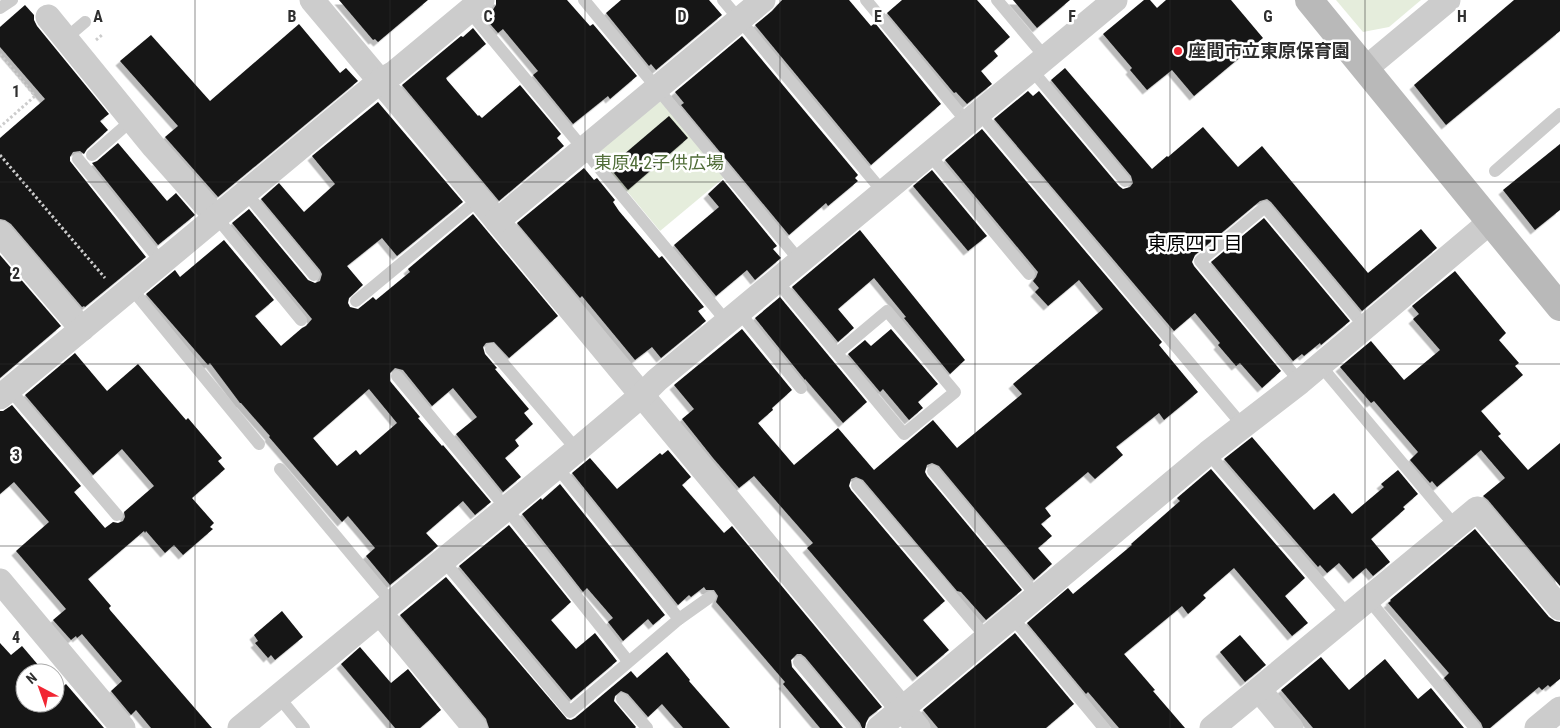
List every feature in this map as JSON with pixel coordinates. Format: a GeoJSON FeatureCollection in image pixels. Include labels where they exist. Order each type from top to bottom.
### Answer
{"type":"FeatureCollection","features":[{"type":"Feature","properties":{"kind":"street"},"geometry":{"type":"LineString","coordinates":[[312,0],[498,221],[918,728]]}},
{"type":"Feature","properties":{"kind":"street"},"geometry":{"type":"LineString","coordinates":[[498,221],[763,0]]}},
{"type":"Feature","properties":{"kind":"street"},"geometry":{"type":"LineString","coordinates":[[240,728],[557,467],[733,317],[1114,0]]}},
{"type":"Feature","properties":{"kind":"street"},"geometry":{"type":"LineString","coordinates":[[1309,0],[1560,307]]}},
{"type":"Feature","properties":{"kind":"street"},"geometry":{"type":"LineString","coordinates":[[1365,69],[1448,0]]}},
{"type":"Feature","properties":{"kind":"street"},"geometry":{"type":"LineString","coordinates":[[5,394],[380,81],[394,73],[475,5]]}},
{"type":"Feature","properties":{"kind":"street"},"geometry":{"type":"LineString","coordinates":[[48,17],[132,120],[217,218]]}},
{"type":"Feature","properties":{"kind":"street"},"geometry":{"type":"LineString","coordinates":[[879,728],[1208,453],[1300,382],[1490,222]]}},
{"type":"Feature","properties":{"kind":"street"},"geometry":{"type":"LineString","coordinates":[[0,233],[82,329]]}},
{"type":"Feature","properties":{"kind":"street"},"geometry":{"type":"LineString","coordinates":[[1212,728],[1477,509],[1560,608]]}},
{"type":"Feature","properties":{"kind":"street"},"geometry":{"type":"LineString","coordinates":[[0,581],[123,728]]}},
{"type":"Feature","properties":{"kind":"street"},"geometry":{"type":"LineString","coordinates":[[386,608],[475,728]]}},
{"type":"Feature","properties":{"kind":"street"},"geometry":{"type":"LineString","coordinates":[[1259,690],[1290,728]]}},
{"type":"Feature","properties":{"kind":"street"},"geometry":{"type":"LineString","coordinates":[[1537,728],[1560,709]]}},
{"type":"Feature","properties":{"kind":"lane"},"geometry":{"type":"LineString","coordinates":[[0,8],[11,0]]}},
{"type":"Feature","properties":{"kind":"lane"},"geometry":{"type":"LineString","coordinates":[[584,0],[800,261]]}},
{"type":"Feature","properties":{"kind":"lane"},"geometry":{"type":"LineString","coordinates":[[723,0],[883,192]]}},
{"type":"Feature","properties":{"kind":"lane"},"geometry":{"type":"LineString","coordinates":[[866,0],[973,117],[1243,426]]}},
{"type":"Feature","properties":{"kind":"lane"},"geometry":{"type":"LineString","coordinates":[[997,0],[1038,63],[1125,181]]}},
{"type":"Feature","properties":{"kind":"lane"},"geometry":{"type":"LineString","coordinates":[[475,5],[584,149],[733,317],[801,388]]}},
{"type":"Feature","properties":{"kind":"lane"},"geometry":{"type":"LineString","coordinates":[[65,39],[85,22]]}},
{"type":"Feature","properties":{"kind":"lane"},"geometry":{"type":"LineString","coordinates":[[1495,171],[1560,114]]}},
{"type":"Feature","properties":{"kind":"lane"},"geometry":{"type":"LineString","coordinates":[[92,155],[132,120]]}},
{"type":"Feature","properties":{"kind":"lane"},"geometry":{"type":"LineString","coordinates":[[929,154],[1029,274]]}},
{"type":"Feature","properties":{"kind":"lane"},"geometry":{"type":"LineString","coordinates":[[78,159],[162,263]]}},
{"type":"Feature","properties":{"kind":"lane"},"geometry":{"type":"LineString","coordinates":[[246,194],[314,274]]}},
{"type":"Feature","properties":{"kind":"lane"},"geometry":{"type":"LineString","coordinates":[[356,301],[479,199]]}},
{"type":"Feature","properties":{"kind":"lane"},"geometry":{"type":"LineString","coordinates":[[1300,382],[1200,261],[1266,207],[1365,327]]}},
{"type":"Feature","properties":{"kind":"lane"},"geometry":{"type":"LineString","coordinates":[[217,218],[301,320]]}},
{"type":"Feature","properties":{"kind":"lane"},"geometry":{"type":"LineString","coordinates":[[776,281],[836,353],[904,434],[955,392],[887,311],[836,353]]}},
{"type":"Feature","properties":{"kind":"lane"},"geometry":{"type":"LineString","coordinates":[[126,292],[259,444]]}},
{"type":"Feature","properties":{"kind":"lane"},"geometry":{"type":"LineString","coordinates":[[491,348],[577,450]]}},
{"type":"Feature","properties":{"kind":"lane"},"geometry":{"type":"LineString","coordinates":[[1320,365],[1456,527]]}},
{"type":"Feature","properties":{"kind":"lane"},"geometry":{"type":"LineString","coordinates":[[398,376],[628,661]]}},
{"type":"Feature","properties":{"kind":"lane"},"geometry":{"type":"LineString","coordinates":[[5,394],[117,515]]}},
{"type":"Feature","properties":{"kind":"lane"},"geometry":{"type":"LineString","coordinates":[[1208,453],[1348,615]]}},
{"type":"Feature","properties":{"kind":"lane"},"geometry":{"type":"LineString","coordinates":[[557,467],[679,619]]}},
{"type":"Feature","properties":{"kind":"lane"},"geometry":{"type":"LineString","coordinates":[[280,469],[386,608]]}},
{"type":"Feature","properties":{"kind":"lane"},"geometry":{"type":"LineString","coordinates":[[933,471],[1037,596]]}},
{"type":"Feature","properties":{"kind":"lane"},"geometry":{"type":"LineString","coordinates":[[857,485],[987,638]]}},
{"type":"Feature","properties":{"kind":"lane"},"geometry":{"type":"LineString","coordinates":[[443,560],[570,712],[628,661],[710,596]]}},
{"type":"Feature","properties":{"kind":"lane"},"geometry":{"type":"LineString","coordinates":[[1368,599],[1475,728]]}},
{"type":"Feature","properties":{"kind":"lane"},"geometry":{"type":"LineString","coordinates":[[1012,617],[1104,728]]}},
{"type":"Feature","properties":{"kind":"lane"},"geometry":{"type":"LineString","coordinates":[[800,662],[854,728]]}},
{"type":"Feature","properties":{"kind":"lane"},"geometry":{"type":"LineString","coordinates":[[278,696],[304,728]]}},
{"type":"Feature","properties":{"kind":"lane"},"geometry":{"type":"LineString","coordinates":[[622,698],[647,728]]}},
{"type":"Feature","properties":{"kind":"path"},"geometry":{"type":"LineString","coordinates":[[0,54],[35,96],[0,127]]}},
{"type":"Feature","properties":{"kind":"path"},"geometry":{"type":"LineString","coordinates":[[0,155],[126,292]]}},
{"type":"Feature","properties":{"kind":"green space"},"geometry":{"type":"Polygon","coordinates":[[[1336,0],[1421,0],[1389,27],[1363,32],[1336,0]]]}},
{"type":"Feature","properties":{"kind":"green space","name":"東原4-2子供広場"},"geometry":{"type":"Polygon","coordinates":[[[662,100],[726,176],[660,231],[597,155],[596,150],[662,100]]]}},
{"type":"Feature","properties":{"kind":"building"},"geometry":{"type":"Polygon","coordinates":[[[339,0],[428,0],[378,42],[375,39],[373,40],[339,0]]]}},
{"type":"Feature","properties":{"kind":"building"},"geometry":{"type":"Polygon","coordinates":[[[496,0],[567,0],[590,26],[593,24],[637,76],[610,99],[608,96],[573,124],[533,75],[538,71],[503,29],[498,33],[485,18],[496,5],[496,0]]]}},
{"type":"Feature","properties":{"kind":"building"},"geometry":{"type":"Polygon","coordinates":[[[621,0],[709,0],[722,15],[656,70],[651,64],[649,66],[606,13],[621,0]]]}},
{"type":"Feature","properties":{"kind":"building"},"geometry":{"type":"Polygon","coordinates":[[[782,0],[849,0],[871,26],[875,23],[941,104],[871,165],[755,25],[782,0]]]}},
{"type":"Feature","properties":{"kind":"building"},"geometry":{"type":"Polygon","coordinates":[[[902,0],[977,0],[1010,37],[994,51],[998,56],[981,71],[992,84],[967,104],[956,92],[954,93],[887,13],[902,0]]]}},
{"type":"Feature","properties":{"kind":"building"},"geometry":{"type":"Polygon","coordinates":[[[1013,0],[1070,0],[1037,28],[1013,0]]]}},
{"type":"Feature","properties":{"kind":"building"},"geometry":{"type":"Polygon","coordinates":[[[1144,0],[1150,0],[1157,8],[1166,0],[1231,0],[1263,38],[1194,96],[1172,70],[1147,90],[1130,70],[1132,68],[1103,34],[1144,0]]]}},
{"type":"Feature","properties":{"kind":"building"},"geometry":{"type":"Polygon","coordinates":[[[1514,0],[1560,0],[1560,31],[1446,125],[1414,85],[1514,0]]]}},
{"type":"Feature","properties":{"kind":"building"},"geometry":{"type":"Polygon","coordinates":[[[25,5],[34,15],[37,26],[109,114],[100,121],[108,130],[84,154],[80,151],[73,152],[70,161],[146,257],[85,307],[82,307],[11,224],[0,219],[0,138],[45,99],[0,47],[0,27],[25,5]]]}},
{"type":"Feature","properties":{"kind":"building"},"geometry":{"type":"Polygon","coordinates":[[[299,24],[340,73],[346,68],[358,81],[218,197],[165,137],[178,126],[120,61],[151,35],[210,101],[299,24]]]}},
{"type":"Feature","properties":{"kind":"building"},"geometry":{"type":"Polygon","coordinates":[[[473,28],[486,44],[446,78],[447,80],[478,116],[482,118],[520,85],[561,134],[557,138],[564,146],[499,201],[402,85],[473,28]]]}},
{"type":"Feature","properties":{"kind":"building"},"geometry":{"type":"Polygon","coordinates":[[[742,36],[858,175],[855,178],[858,181],[828,206],[826,203],[789,235],[681,105],[684,103],[675,92],[742,36]]]}},
{"type":"Feature","properties":{"kind":"building"},"geometry":{"type":"Polygon","coordinates":[[[1065,68],[1152,169],[1203,127],[1238,167],[1262,146],[1368,273],[1421,229],[1437,248],[1362,311],[1271,202],[1267,199],[1260,201],[1195,255],[1192,262],[1281,371],[1262,388],[1240,363],[1236,366],[1195,313],[1174,331],[994,119],[1028,91],[1033,96],[1039,91],[1119,186],[1123,189],[1130,187],[1133,183],[1131,176],[1051,80],[1065,68]]]}},
{"type":"Feature","properties":{"kind":"building"},"geometry":{"type":"Polygon","coordinates":[[[378,102],[463,202],[397,256],[382,238],[347,266],[363,285],[349,298],[348,303],[350,307],[358,309],[373,297],[376,300],[410,272],[408,269],[473,214],[558,316],[509,358],[494,342],[486,343],[483,347],[485,354],[497,368],[495,369],[529,409],[524,413],[533,424],[515,440],[519,446],[505,458],[521,477],[503,492],[456,434],[477,417],[453,388],[432,406],[403,370],[395,368],[390,373],[390,381],[420,417],[418,418],[491,502],[475,515],[463,501],[426,533],[438,546],[390,585],[366,556],[375,548],[348,516],[342,522],[240,403],[210,363],[208,365],[146,294],[175,270],[180,277],[224,240],[274,300],[255,316],[281,346],[306,326],[312,319],[232,223],[249,209],[308,280],[315,283],[320,281],[322,274],[320,270],[261,199],[279,183],[304,212],[335,184],[312,156],[378,102]],[[369,389],[313,438],[337,466],[356,450],[360,455],[397,423],[369,389]]]}},
{"type":"Feature","properties":{"kind":"building"},"geometry":{"type":"Polygon","coordinates":[[[669,116],[688,138],[628,190],[609,167],[669,116]]]}},
{"type":"Feature","properties":{"kind":"building"},"geometry":{"type":"Polygon","coordinates":[[[982,129],[1162,342],[1159,345],[1198,392],[1164,420],[1159,413],[1116,447],[1123,455],[1095,479],[1088,472],[1045,508],[1051,516],[1041,524],[1052,536],[1038,548],[1052,564],[1034,580],[939,466],[932,463],[927,465],[925,472],[927,476],[1022,590],[986,620],[961,592],[957,591],[863,480],[856,477],[851,479],[849,486],[851,490],[945,601],[923,620],[949,650],[917,677],[807,548],[813,543],[754,476],[739,488],[713,458],[682,419],[694,409],[674,385],[742,329],[792,390],[758,423],[794,465],[838,428],[874,470],[933,420],[957,448],[1022,394],[1013,384],[1103,309],[1079,280],[1048,306],[1035,292],[1039,288],[1033,281],[1038,272],[945,160],[982,129]]]}},
{"type":"Feature","properties":{"kind":"building"},"geometry":{"type":"Polygon","coordinates":[[[118,143],[167,201],[176,193],[195,215],[158,245],[92,163],[118,143]]]}},
{"type":"Feature","properties":{"kind":"building"},"geometry":{"type":"Polygon","coordinates":[[[1560,144],[1560,210],[1535,230],[1503,190],[1560,144]]]}},
{"type":"Feature","properties":{"kind":"building"},"geometry":{"type":"Polygon","coordinates":[[[584,168],[594,180],[597,178],[615,200],[613,202],[619,211],[659,258],[662,256],[704,307],[698,311],[706,321],[661,358],[652,347],[635,360],[582,296],[580,298],[517,223],[584,168]]]}},
{"type":"Feature","properties":{"kind":"building"},"geometry":{"type":"Polygon","coordinates":[[[932,170],[987,236],[968,251],[913,186],[932,170]]]}},
{"type":"Feature","properties":{"kind":"building"},"geometry":{"type":"Polygon","coordinates":[[[723,180],[777,246],[773,249],[781,258],[755,280],[747,270],[716,296],[674,245],[719,207],[708,194],[723,180]]]}},
{"type":"Feature","properties":{"kind":"building"},"geometry":{"type":"Polygon","coordinates":[[[1264,218],[1350,321],[1321,345],[1320,343],[1304,356],[1302,354],[1293,361],[1211,262],[1264,218]]]}},
{"type":"Feature","properties":{"kind":"building"},"geometry":{"type":"Polygon","coordinates":[[[860,230],[965,360],[950,374],[874,278],[838,309],[854,328],[838,342],[792,287],[860,230]]]}},
{"type":"Feature","properties":{"kind":"building"},"geometry":{"type":"Polygon","coordinates":[[[0,255],[61,326],[0,378],[0,255]]]}},
{"type":"Feature","properties":{"kind":"building"},"geometry":{"type":"Polygon","coordinates":[[[1455,271],[1506,333],[1499,340],[1519,363],[1515,366],[1523,375],[1481,411],[1501,434],[1498,436],[1528,470],[1560,443],[1560,586],[1483,496],[1505,478],[1481,450],[1437,487],[1432,481],[1430,483],[1410,460],[1418,452],[1374,401],[1371,403],[1340,367],[1371,341],[1404,380],[1440,350],[1413,319],[1419,314],[1412,306],[1455,271]]]}},
{"type":"Feature","properties":{"kind":"building"},"geometry":{"type":"Polygon","coordinates":[[[780,297],[867,402],[843,423],[805,380],[755,318],[780,297]]]}},
{"type":"Feature","properties":{"kind":"building"},"geometry":{"type":"Polygon","coordinates":[[[891,329],[938,384],[918,402],[923,408],[909,420],[883,389],[880,392],[848,354],[865,340],[871,346],[891,329]]]}},
{"type":"Feature","properties":{"kind":"building"},"geometry":{"type":"Polygon","coordinates":[[[75,353],[107,391],[138,364],[186,420],[188,418],[222,458],[218,461],[225,469],[192,498],[214,523],[210,527],[213,529],[183,555],[174,545],[165,553],[144,531],[88,579],[111,606],[110,610],[212,728],[151,728],[136,710],[131,715],[111,691],[122,681],[82,634],[71,640],[53,620],[66,609],[16,551],[49,522],[14,482],[0,494],[0,411],[12,405],[81,486],[74,492],[105,528],[113,522],[123,521],[125,517],[124,512],[154,486],[122,449],[93,475],[25,395],[75,353]]]}},
{"type":"Feature","properties":{"kind":"building"},"geometry":{"type":"Polygon","coordinates":[[[1252,437],[1314,510],[1334,493],[1352,514],[1384,487],[1381,484],[1398,470],[1418,494],[1403,507],[1405,509],[1371,539],[1390,562],[1373,576],[1366,568],[1353,579],[1339,563],[1327,573],[1320,565],[1318,567],[1224,459],[1252,437]]]}},
{"type":"Feature","properties":{"kind":"building"},"geometry":{"type":"Polygon","coordinates":[[[668,450],[691,477],[682,485],[724,533],[732,526],[882,707],[869,717],[865,728],[862,728],[860,723],[805,657],[797,654],[791,660],[792,667],[843,728],[820,728],[783,684],[785,682],[716,602],[718,596],[714,590],[706,590],[704,587],[691,597],[689,595],[678,605],[572,473],[590,458],[617,489],[660,453],[662,455],[668,450]]]}},
{"type":"Feature","properties":{"kind":"building"},"geometry":{"type":"Polygon","coordinates":[[[1211,469],[1305,578],[1285,596],[1308,623],[1292,636],[1234,568],[1203,595],[1206,598],[1188,614],[1182,606],[1124,654],[1185,728],[1119,728],[1088,692],[1086,694],[1027,623],[1068,588],[1073,594],[1132,545],[1180,501],[1177,498],[1211,469]]]}},
{"type":"Feature","properties":{"kind":"building"},"geometry":{"type":"Polygon","coordinates":[[[560,484],[665,615],[653,625],[648,619],[623,641],[608,622],[613,618],[587,588],[583,592],[522,514],[560,484]]]}},
{"type":"Feature","properties":{"kind":"building"},"geometry":{"type":"Polygon","coordinates":[[[509,525],[571,602],[551,620],[576,649],[595,633],[617,661],[571,700],[459,566],[509,525]]]}},
{"type":"Feature","properties":{"kind":"building"},"geometry":{"type":"Polygon","coordinates":[[[1475,529],[1549,617],[1560,622],[1560,679],[1550,687],[1548,685],[1542,690],[1539,687],[1490,728],[1483,728],[1444,678],[1449,673],[1388,603],[1475,529]]]}},
{"type":"Feature","properties":{"kind":"building"},"geometry":{"type":"Polygon","coordinates":[[[446,577],[567,719],[575,718],[631,671],[637,678],[667,652],[689,681],[730,728],[683,728],[662,704],[648,717],[628,694],[621,691],[615,696],[614,701],[635,728],[489,728],[486,719],[400,615],[446,577]]]}},
{"type":"Feature","properties":{"kind":"building"},"geometry":{"type":"Polygon","coordinates":[[[282,611],[303,637],[275,660],[271,655],[268,658],[255,643],[258,641],[254,635],[282,611]]]}},
{"type":"Feature","properties":{"kind":"building"},"geometry":{"type":"Polygon","coordinates":[[[1015,633],[1074,704],[1046,728],[938,728],[923,710],[1015,633]]]}},
{"type":"Feature","properties":{"kind":"building"},"geometry":{"type":"Polygon","coordinates":[[[1240,635],[1266,665],[1245,682],[1220,652],[1240,635]]]}},
{"type":"Feature","properties":{"kind":"building"},"geometry":{"type":"Polygon","coordinates":[[[0,643],[11,655],[22,646],[36,663],[15,663],[15,713],[65,713],[66,684],[104,728],[0,728],[0,643]]]}},
{"type":"Feature","properties":{"kind":"building"},"geometry":{"type":"Polygon","coordinates":[[[360,647],[391,683],[408,669],[441,710],[420,728],[395,728],[341,664],[360,647]]]}},
{"type":"Feature","properties":{"kind":"building"},"geometry":{"type":"Polygon","coordinates":[[[1321,657],[1349,690],[1385,659],[1418,699],[1431,688],[1464,728],[1313,728],[1281,690],[1321,657]]]}},
{"type":"Feature","properties":{"kind":"place","name":"座間市立東原保育園"},"geometry":{"type":"Point","coordinates":[1178,51]}},
{"type":"Feature","properties":{"kind":"district","name":"東原四丁目"},"geometry":{"type":"Point","coordinates":[1195,243]}}]}
